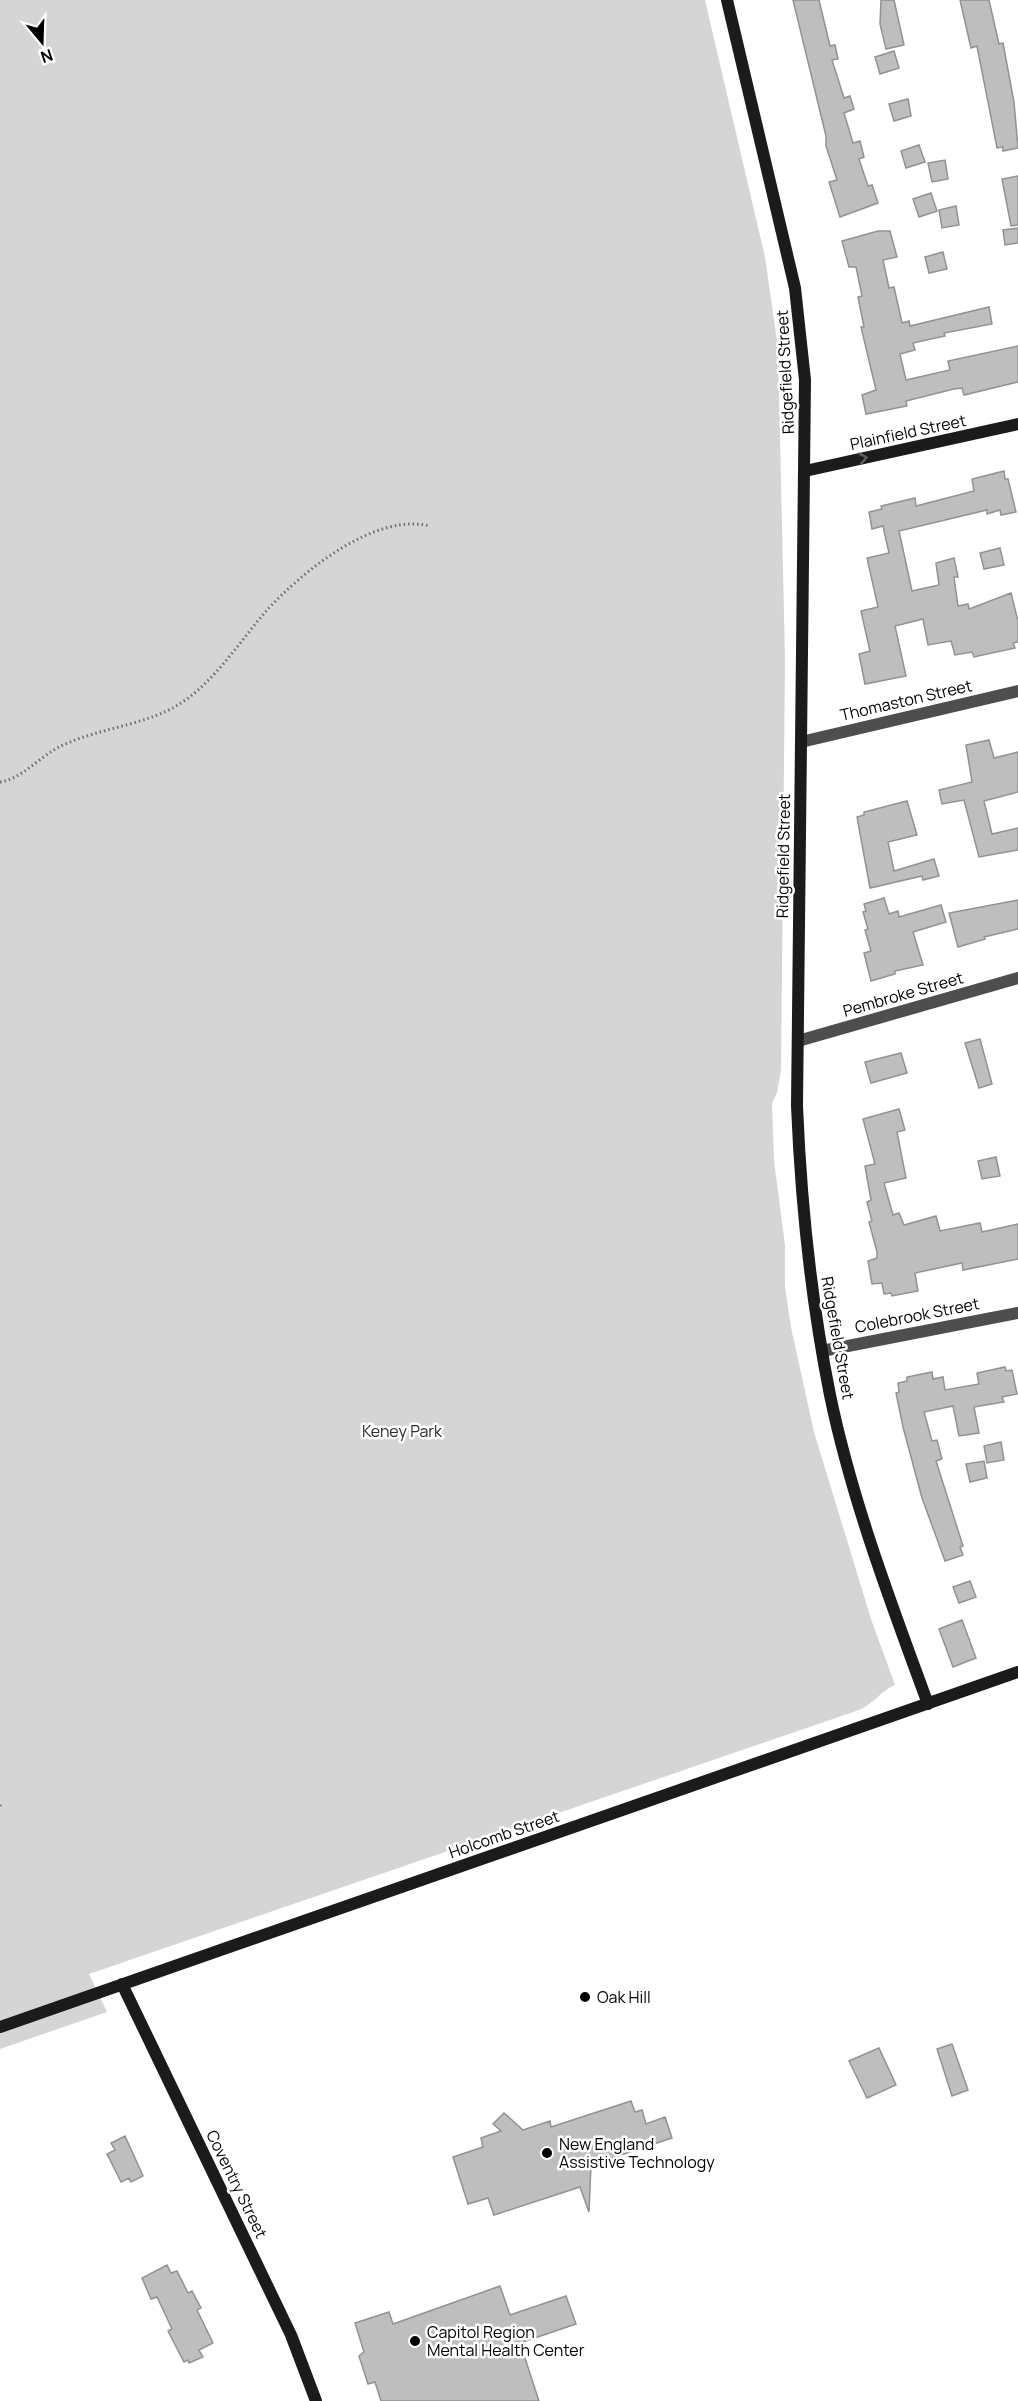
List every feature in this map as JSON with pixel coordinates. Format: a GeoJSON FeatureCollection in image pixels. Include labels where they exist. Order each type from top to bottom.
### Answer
{"type":"FeatureCollection","features":[{"type":"Feature","properties":{"kind":"street","name":"Ridgefield Street"},"geometry":{"type":"LineString","coordinates":[[727,0],[795,288],[805,380],[798,1041],[801,1201],[822,1351],[847,1464],[864,1524],[928,1704]]}},
{"type":"Feature","properties":{"kind":"street","name":"Plainfield Street"},"geometry":{"type":"LineString","coordinates":[[805,471],[1018,424]]}},
{"type":"Feature","properties":{"kind":"street","name":"Thomaston Street"},"geometry":{"type":"LineString","coordinates":[[801,742],[1018,691]]}},
{"type":"Feature","properties":{"kind":"street","name":"Pembroke Street"},"geometry":{"type":"LineString","coordinates":[[798,1041],[1018,978]]}},
{"type":"Feature","properties":{"kind":"street","name":"Colebrook Street"},"geometry":{"type":"LineString","coordinates":[[822,1351],[1018,1312]]}},
{"type":"Feature","properties":{"kind":"street","name":"Holcomb Street"},"geometry":{"type":"LineString","coordinates":[[0,2027],[1018,1672]]}},
{"type":"Feature","properties":{"kind":"street","name":"Coventry Street"},"geometry":{"type":"LineString","coordinates":[[122,1984],[291,2335],[316,2401]]}},
{"type":"Feature","properties":{"kind":"path"},"geometry":{"type":"LineString","coordinates":[[0,782],[19,776],[36,760],[62,746],[180,704],[204,684],[268,609],[303,577],[358,537],[400,524],[415,522],[430,526]]}},
{"type":"Feature","properties":{"kind":"green space","name":"Keney Park"},"geometry":{"type":"Polygon","coordinates":[[[0,0],[705,0],[765,257],[778,348],[785,660],[781,1070],[777,1093],[772,1103],[774,1161],[785,1245],[785,1287],[791,1327],[814,1432],[871,1619],[895,1685],[859,1710],[89,1974],[107,2012],[0,2049],[0,0]]]}},
{"type":"Feature","properties":{"kind":"building"},"geometry":{"type":"Polygon","coordinates":[[[793,0],[819,0],[830,46],[835,45],[838,59],[832,60],[844,98],[850,96],[854,109],[844,113],[853,143],[860,141],[864,157],[859,159],[868,186],[872,185],[878,203],[840,217],[829,182],[837,180],[826,146],[826,136],[793,0]]]}},
{"type":"Feature","properties":{"kind":"building"},"geometry":{"type":"Polygon","coordinates":[[[881,0],[894,0],[904,45],[886,49],[880,24],[881,0]]]}},
{"type":"Feature","properties":{"kind":"building"},"geometry":{"type":"Polygon","coordinates":[[[960,0],[989,0],[999,44],[1003,43],[1014,102],[1018,148],[1003,151],[1003,147],[997,148],[977,46],[971,48],[960,0]]]}},
{"type":"Feature","properties":{"kind":"building"},"geometry":{"type":"Polygon","coordinates":[[[894,51],[899,68],[880,74],[875,57],[894,51]]]}},
{"type":"Feature","properties":{"kind":"building"},"geometry":{"type":"Polygon","coordinates":[[[908,99],[911,116],[894,121],[889,104],[908,99]]]}},
{"type":"Feature","properties":{"kind":"building"},"geometry":{"type":"Polygon","coordinates":[[[919,145],[925,162],[906,168],[901,151],[919,145]]]}},
{"type":"Feature","properties":{"kind":"building"},"geometry":{"type":"Polygon","coordinates":[[[945,160],[948,179],[932,182],[928,163],[945,160]]]}},
{"type":"Feature","properties":{"kind":"building"},"geometry":{"type":"Polygon","coordinates":[[[1018,176],[1018,225],[1011,226],[1002,179],[1018,176]]]}},
{"type":"Feature","properties":{"kind":"building"},"geometry":{"type":"Polygon","coordinates":[[[931,193],[937,211],[919,217],[913,199],[931,193]]]}},
{"type":"Feature","properties":{"kind":"building"},"geometry":{"type":"Polygon","coordinates":[[[956,206],[959,225],[942,228],[939,210],[956,206]]]}},
{"type":"Feature","properties":{"kind":"building"},"geometry":{"type":"Polygon","coordinates":[[[1018,228],[1018,243],[1005,245],[1003,230],[1018,228]]]}},
{"type":"Feature","properties":{"kind":"building"},"geometry":{"type":"Polygon","coordinates":[[[878,231],[890,231],[897,257],[883,260],[889,288],[894,287],[902,323],[909,321],[910,326],[989,307],[992,324],[944,333],[945,336],[913,343],[915,350],[900,354],[906,380],[950,370],[948,361],[1018,346],[1018,382],[964,395],[962,388],[954,389],[906,401],[907,406],[866,414],[862,395],[876,390],[861,327],[864,327],[858,297],[862,296],[856,267],[849,267],[842,241],[878,231]]]}},
{"type":"Feature","properties":{"kind":"building"},"geometry":{"type":"Polygon","coordinates":[[[943,252],[947,269],[929,273],[925,257],[943,252]]]}},
{"type":"Feature","properties":{"kind":"building"},"geometry":{"type":"Polygon","coordinates":[[[1004,471],[1016,512],[1001,515],[1000,510],[987,514],[987,510],[899,531],[912,591],[939,585],[936,563],[954,558],[958,577],[954,577],[958,606],[968,604],[969,609],[1011,593],[1018,621],[1018,642],[1013,643],[1015,648],[974,657],[972,652],[955,655],[951,641],[928,645],[923,619],[895,626],[906,676],[865,684],[859,654],[870,651],[861,611],[878,607],[867,558],[889,553],[883,526],[872,529],[869,512],[882,509],[881,506],[915,498],[916,506],[974,491],[972,479],[1004,471]]]}},
{"type":"Feature","properties":{"kind":"building"},"geometry":{"type":"Polygon","coordinates":[[[1000,548],[1004,565],[984,569],[980,553],[1000,548]]]}},
{"type":"Feature","properties":{"kind":"building"},"geometry":{"type":"Polygon","coordinates":[[[989,740],[994,758],[1018,752],[1018,792],[984,801],[992,834],[1018,828],[1018,850],[979,857],[964,800],[942,804],[939,790],[972,782],[966,745],[989,740]]]}},
{"type":"Feature","properties":{"kind":"building"},"geometry":{"type":"Polygon","coordinates":[[[907,801],[917,835],[888,842],[894,871],[934,859],[939,876],[923,880],[922,876],[870,888],[857,817],[864,815],[864,812],[907,801]]]}},
{"type":"Feature","properties":{"kind":"building"},"geometry":{"type":"Polygon","coordinates":[[[884,898],[889,914],[898,911],[899,917],[941,905],[946,922],[913,932],[923,965],[895,971],[895,974],[871,981],[864,953],[871,951],[865,930],[868,929],[863,912],[866,911],[864,904],[884,898]]]}},
{"type":"Feature","properties":{"kind":"building"},"geometry":{"type":"Polygon","coordinates":[[[1018,900],[1018,929],[984,937],[985,939],[958,947],[949,913],[1018,900]]]}},
{"type":"Feature","properties":{"kind":"building"},"geometry":{"type":"Polygon","coordinates":[[[980,1039],[992,1084],[979,1088],[965,1043],[980,1039]]]}},
{"type":"Feature","properties":{"kind":"building"},"geometry":{"type":"Polygon","coordinates":[[[901,1053],[907,1073],[871,1083],[865,1062],[901,1053]]]}},
{"type":"Feature","properties":{"kind":"building"},"geometry":{"type":"Polygon","coordinates":[[[899,1109],[905,1130],[897,1132],[906,1178],[884,1183],[893,1215],[899,1213],[904,1225],[936,1216],[940,1231],[980,1223],[982,1232],[1018,1224],[1018,1259],[963,1270],[962,1263],[915,1273],[918,1291],[892,1296],[891,1293],[884,1294],[882,1283],[872,1284],[868,1261],[877,1258],[877,1252],[869,1222],[872,1221],[867,1202],[871,1200],[865,1166],[875,1164],[863,1119],[899,1109]]]}},
{"type":"Feature","properties":{"kind":"building"},"geometry":{"type":"Polygon","coordinates":[[[996,1157],[1000,1176],[982,1179],[978,1161],[996,1157]]]}},
{"type":"Feature","properties":{"kind":"building"},"geometry":{"type":"Polygon","coordinates":[[[1005,1367],[1006,1371],[1012,1370],[1017,1394],[1002,1397],[1004,1402],[974,1407],[979,1433],[959,1436],[953,1406],[924,1412],[932,1441],[937,1440],[942,1459],[936,1461],[963,1546],[960,1547],[963,1555],[945,1561],[922,1498],[903,1427],[896,1393],[899,1392],[898,1383],[907,1381],[907,1377],[932,1372],[933,1379],[943,1377],[945,1390],[979,1384],[977,1373],[1005,1367]]]}},
{"type":"Feature","properties":{"kind":"building"},"geometry":{"type":"Polygon","coordinates":[[[1001,1442],[1004,1460],[987,1463],[984,1446],[1001,1442]]]}},
{"type":"Feature","properties":{"kind":"building"},"geometry":{"type":"Polygon","coordinates":[[[984,1461],[987,1478],[970,1482],[966,1464],[984,1461]]]}},
{"type":"Feature","properties":{"kind":"building"},"geometry":{"type":"Polygon","coordinates":[[[970,1581],[976,1597],[959,1603],[953,1587],[970,1581]]]}},
{"type":"Feature","properties":{"kind":"building"},"geometry":{"type":"Polygon","coordinates":[[[962,1620],[976,1658],[953,1667],[939,1629],[962,1620]]]}},
{"type":"Feature","properties":{"kind":"building"},"geometry":{"type":"Polygon","coordinates":[[[952,2044],[968,2090],[952,2096],[937,2049],[952,2044]]]}},
{"type":"Feature","properties":{"kind":"building"},"geometry":{"type":"Polygon","coordinates":[[[879,2048],[896,2085],[867,2098],[849,2061],[879,2048]]]}},
{"type":"Feature","properties":{"kind":"building","name":"New England Assistive Technology"},"geometry":{"type":"Polygon","coordinates":[[[631,2101],[635,2112],[642,2110],[646,2124],[665,2117],[672,2138],[591,2165],[589,2212],[580,2187],[494,2215],[488,2198],[468,2204],[453,2157],[483,2147],[481,2138],[501,2131],[493,2124],[504,2113],[523,2130],[550,2121],[551,2127],[631,2101]]]}},
{"type":"Feature","properties":{"kind":"building"},"geometry":{"type":"Polygon","coordinates":[[[125,2136],[143,2176],[131,2182],[129,2178],[121,2182],[107,2154],[115,2150],[111,2143],[125,2136]]]}},
{"type":"Feature","properties":{"kind":"building"},"geometry":{"type":"Polygon","coordinates":[[[167,2265],[171,2273],[177,2271],[188,2293],[192,2291],[201,2308],[197,2310],[213,2343],[199,2350],[203,2357],[189,2363],[188,2360],[184,2362],[168,2331],[172,2329],[157,2297],[151,2299],[142,2278],[167,2265]]]}},
{"type":"Feature","properties":{"kind":"building","name":"Capitol Region Mental Health Center"},"geometry":{"type":"Polygon","coordinates":[[[500,2286],[510,2315],[566,2296],[576,2324],[520,2343],[539,2401],[381,2401],[375,2382],[368,2384],[359,2356],[364,2352],[355,2323],[389,2312],[393,2324],[500,2286]]]}},
{"type":"Feature","properties":{"kind":"place","name":"Oak Hill"},"geometry":{"type":"Point","coordinates":[585,1997]}},
{"type":"Feature","properties":{"kind":"place","name":"New England Assistive Technology"},"geometry":{"type":"Point","coordinates":[547,2153]}},
{"type":"Feature","properties":{"kind":"place","name":"Capitol Region Mental Health Center"},"geometry":{"type":"Point","coordinates":[415,2341]}}]}
